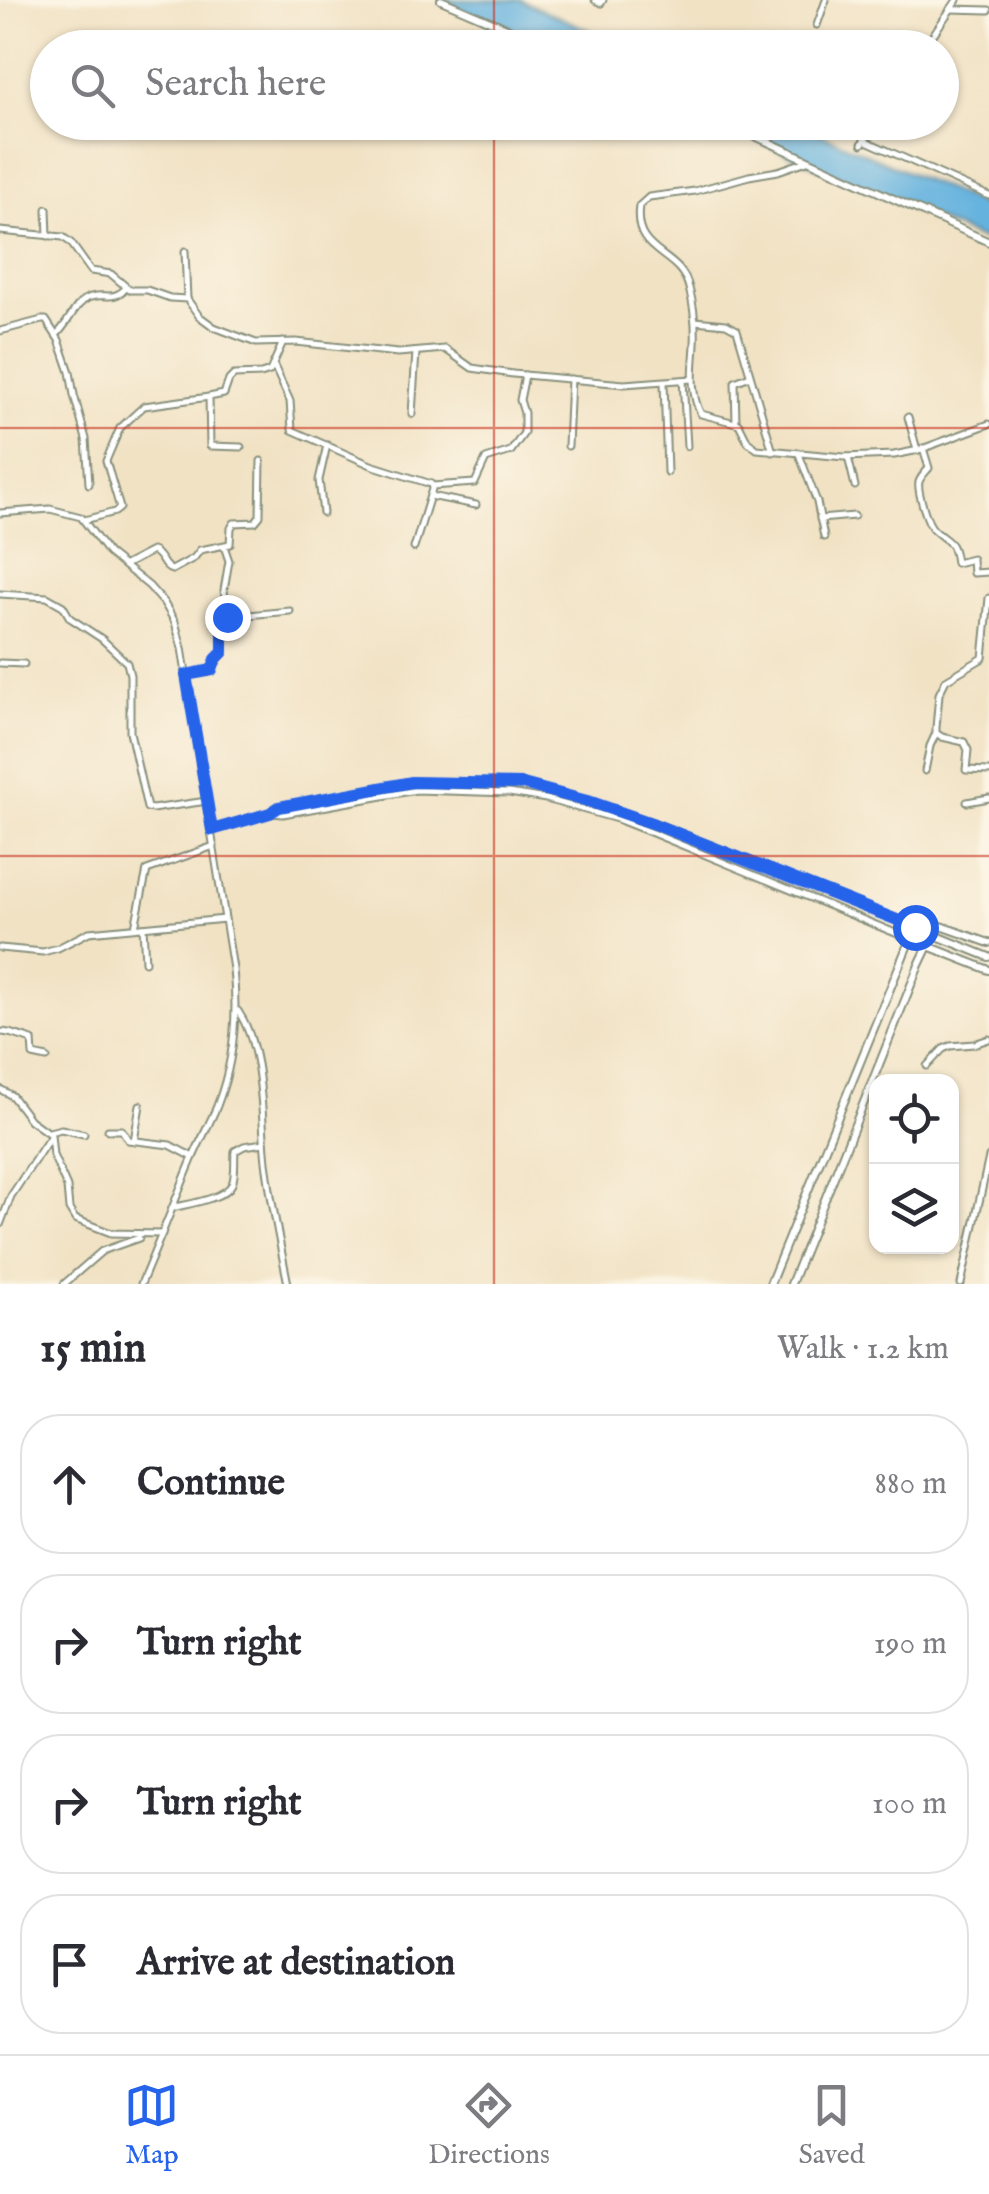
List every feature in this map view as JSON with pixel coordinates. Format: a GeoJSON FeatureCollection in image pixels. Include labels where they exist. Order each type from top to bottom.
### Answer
{"type":"FeatureCollection","features":[{"type":"Feature","properties":{"kind":"street"},"geometry":{"type":"LineString","coordinates":[[441,0],[510,30]]}},
{"type":"Feature","properties":{"kind":"street"},"geometry":{"type":"LineString","coordinates":[[817,24],[826,0]]}},
{"type":"Feature","properties":{"kind":"street"},"geometry":{"type":"LineString","coordinates":[[936,30],[957,0]]}},
{"type":"Feature","properties":{"kind":"street"},"geometry":{"type":"LineString","coordinates":[[950,8],[989,10]]}},
{"type":"Feature","properties":{"kind":"street"},"geometry":{"type":"LineString","coordinates":[[762,140],[989,242]]}},
{"type":"Feature","properties":{"kind":"street"},"geometry":{"type":"LineString","coordinates":[[863,140],[989,196]]}},
{"type":"Feature","properties":{"kind":"street"},"geometry":{"type":"LineString","coordinates":[[807,161],[778,171],[643,200],[638,215],[641,233],[651,248],[682,270],[688,284],[695,321],[692,379],[701,414],[736,422],[757,449],[848,457],[894,455],[920,449],[989,424]]}},
{"type":"Feature","properties":{"kind":"street"},"geometry":{"type":"LineString","coordinates":[[46,209],[48,236]]}},
{"type":"Feature","properties":{"kind":"street"},"geometry":{"type":"LineString","coordinates":[[0,231],[63,238],[88,268],[111,274],[126,288],[187,300]]}},
{"type":"Feature","properties":{"kind":"street"},"geometry":{"type":"LineString","coordinates":[[185,251],[187,300],[205,321],[256,343],[283,342],[387,353],[445,348],[472,368],[624,384],[692,379]]}},
{"type":"Feature","properties":{"kind":"street"},"geometry":{"type":"LineString","coordinates":[[56,335],[86,300],[115,296],[126,288]]}},
{"type":"Feature","properties":{"kind":"street"},"geometry":{"type":"LineString","coordinates":[[0,330],[42,320],[48,322],[56,335],[68,364],[85,430],[89,484]]}},
{"type":"Feature","properties":{"kind":"street"},"geometry":{"type":"LineString","coordinates":[[695,321],[737,330],[773,452]]}},
{"type":"Feature","properties":{"kind":"street"},"geometry":{"type":"LineString","coordinates":[[84,520],[120,508],[106,462],[120,428],[144,406],[224,394],[234,375],[267,373],[274,366],[283,342]]}},
{"type":"Feature","properties":{"kind":"street"},"geometry":{"type":"LineString","coordinates":[[412,414],[416,352]]}},
{"type":"Feature","properties":{"kind":"street"},"geometry":{"type":"LineString","coordinates":[[274,366],[290,401],[292,430],[432,486],[475,484],[486,459],[512,451],[524,433],[520,400],[524,375]]}},
{"type":"Feature","properties":{"kind":"street"},"geometry":{"type":"LineString","coordinates":[[736,422],[735,382],[751,376]]}},
{"type":"Feature","properties":{"kind":"street"},"geometry":{"type":"LineString","coordinates":[[568,446],[571,379]]}},
{"type":"Feature","properties":{"kind":"street"},"geometry":{"type":"LineString","coordinates":[[683,380],[687,446]]}},
{"type":"Feature","properties":{"kind":"street"},"geometry":{"type":"LineString","coordinates":[[664,382],[667,472]]}},
{"type":"Feature","properties":{"kind":"street"},"geometry":{"type":"LineString","coordinates":[[209,397],[210,446],[241,447]]}},
{"type":"Feature","properties":{"kind":"street"},"geometry":{"type":"LineString","coordinates":[[908,417],[929,468],[920,480],[920,490],[930,525],[950,540],[956,562],[972,559],[973,572],[989,572]]}},
{"type":"Feature","properties":{"kind":"street"},"geometry":{"type":"LineString","coordinates":[[324,513],[319,480],[327,445]]}},
{"type":"Feature","properties":{"kind":"street"},"geometry":{"type":"LineString","coordinates":[[798,454],[824,536]]}},
{"type":"Feature","properties":{"kind":"street"},"geometry":{"type":"LineString","coordinates":[[848,457],[854,486]]}},
{"type":"Feature","properties":{"kind":"street"},"geometry":{"type":"LineString","coordinates":[[124,565],[152,552],[172,570],[194,558],[200,550],[232,542],[234,523],[259,520],[261,461]]}},
{"type":"Feature","properties":{"kind":"street"},"geometry":{"type":"LineString","coordinates":[[414,548],[432,486]]}},
{"type":"Feature","properties":{"kind":"street"},"geometry":{"type":"LineString","coordinates":[[430,496],[476,505]]}},
{"type":"Feature","properties":{"kind":"street"},"geometry":{"type":"LineString","coordinates":[[0,512],[62,510],[81,517],[108,554],[156,594],[179,634],[212,830],[236,1008],[233,1046],[221,1093],[142,1284]]}},
{"type":"Feature","properties":{"kind":"street"},"geometry":{"type":"LineString","coordinates":[[820,519],[854,516]]}},
{"type":"Feature","properties":{"kind":"street"},"geometry":{"type":"LineString","coordinates":[[186,675],[212,670],[223,652],[227,617],[224,590],[230,561],[224,546]]}},
{"type":"Feature","properties":{"kind":"street"},"geometry":{"type":"LineString","coordinates":[[0,594],[47,597],[63,606],[70,618],[102,639],[127,663],[130,732],[147,808],[207,801]]}},
{"type":"Feature","properties":{"kind":"street"},"geometry":{"type":"LineString","coordinates":[[925,771],[936,733],[942,686],[983,658],[989,598]]}},
{"type":"Feature","properties":{"kind":"street"},"geometry":{"type":"LineString","coordinates":[[227,617],[290,610]]}},
{"type":"Feature","properties":{"kind":"street"},"geometry":{"type":"LineString","coordinates":[[0,664],[24,664]]}},
{"type":"Feature","properties":{"kind":"street"},"geometry":{"type":"LineString","coordinates":[[936,733],[964,742],[968,750],[966,770],[989,771]]}},
{"type":"Feature","properties":{"kind":"street"},"geometry":{"type":"LineString","coordinates":[[212,830],[279,807],[412,782],[523,784],[654,824],[989,957]]}},
{"type":"Feature","properties":{"kind":"street"},"geometry":{"type":"LineString","coordinates":[[270,813],[283,814],[416,790],[508,793],[546,799],[617,819],[989,970]]}},
{"type":"Feature","properties":{"kind":"street"},"geometry":{"type":"LineString","coordinates":[[968,802],[989,798]]}},
{"type":"Feature","properties":{"kind":"street"},"geometry":{"type":"LineString","coordinates":[[145,962],[139,927],[147,870],[214,846]]}},
{"type":"Feature","properties":{"kind":"street"},"geometry":{"type":"LineString","coordinates":[[0,948],[43,952],[89,932],[225,918]]}},
{"type":"Feature","properties":{"kind":"street"},"geometry":{"type":"LineString","coordinates":[[770,1284],[915,927],[930,922],[989,943]]}},
{"type":"Feature","properties":{"kind":"street"},"geometry":{"type":"LineString","coordinates":[[792,1284],[932,934]]}},
{"type":"Feature","properties":{"kind":"street"},"geometry":{"type":"LineString","coordinates":[[236,1008],[246,1026],[258,1069],[272,1202],[288,1284]]}},
{"type":"Feature","properties":{"kind":"street"},"geometry":{"type":"LineString","coordinates":[[0,1032],[32,1040],[34,1055],[47,1058]]}},
{"type":"Feature","properties":{"kind":"street"},"geometry":{"type":"LineString","coordinates":[[927,1066],[947,1047],[989,1039]]}},
{"type":"Feature","properties":{"kind":"street"},"geometry":{"type":"LineString","coordinates":[[0,1088],[50,1134],[75,1219],[110,1233],[162,1234]]}},
{"type":"Feature","properties":{"kind":"street"},"geometry":{"type":"LineString","coordinates":[[134,1141],[140,1105]]}},
{"type":"Feature","properties":{"kind":"street"},"geometry":{"type":"LineString","coordinates":[[0,1225],[14,1191],[50,1134],[61,1129],[84,1134]]}},
{"type":"Feature","properties":{"kind":"street"},"geometry":{"type":"LineString","coordinates":[[108,1130],[122,1130],[128,1140],[170,1145],[193,1157]]}},
{"type":"Feature","properties":{"kind":"street"},"geometry":{"type":"LineString","coordinates":[[172,1208],[228,1189],[233,1179],[235,1151],[264,1143]]}},
{"type":"Feature","properties":{"kind":"street"},"geometry":{"type":"LineString","coordinates":[[961,1284],[989,1156]]}},
{"type":"Feature","properties":{"kind":"street"},"geometry":{"type":"LineString","coordinates":[[64,1284],[102,1252],[146,1234]]}},
{"type":"Feature","properties":{"kind":"water"},"geometry":{"type":"Polygon","coordinates":[[[440,0],[520,0],[588,30],[508,30],[440,0]]]}},
{"type":"Feature","properties":{"kind":"water"},"geometry":{"type":"Polygon","coordinates":[[[756,140],[835,140],[989,208],[989,243],[756,140]]]}},
{"type":"Feature","properties":{"kind":"route"},"geometry":{"type":"LineString","coordinates":[[227,617],[223,652],[212,670],[186,675],[212,830],[279,807],[412,782],[523,784],[654,824],[915,927]]}}]}
